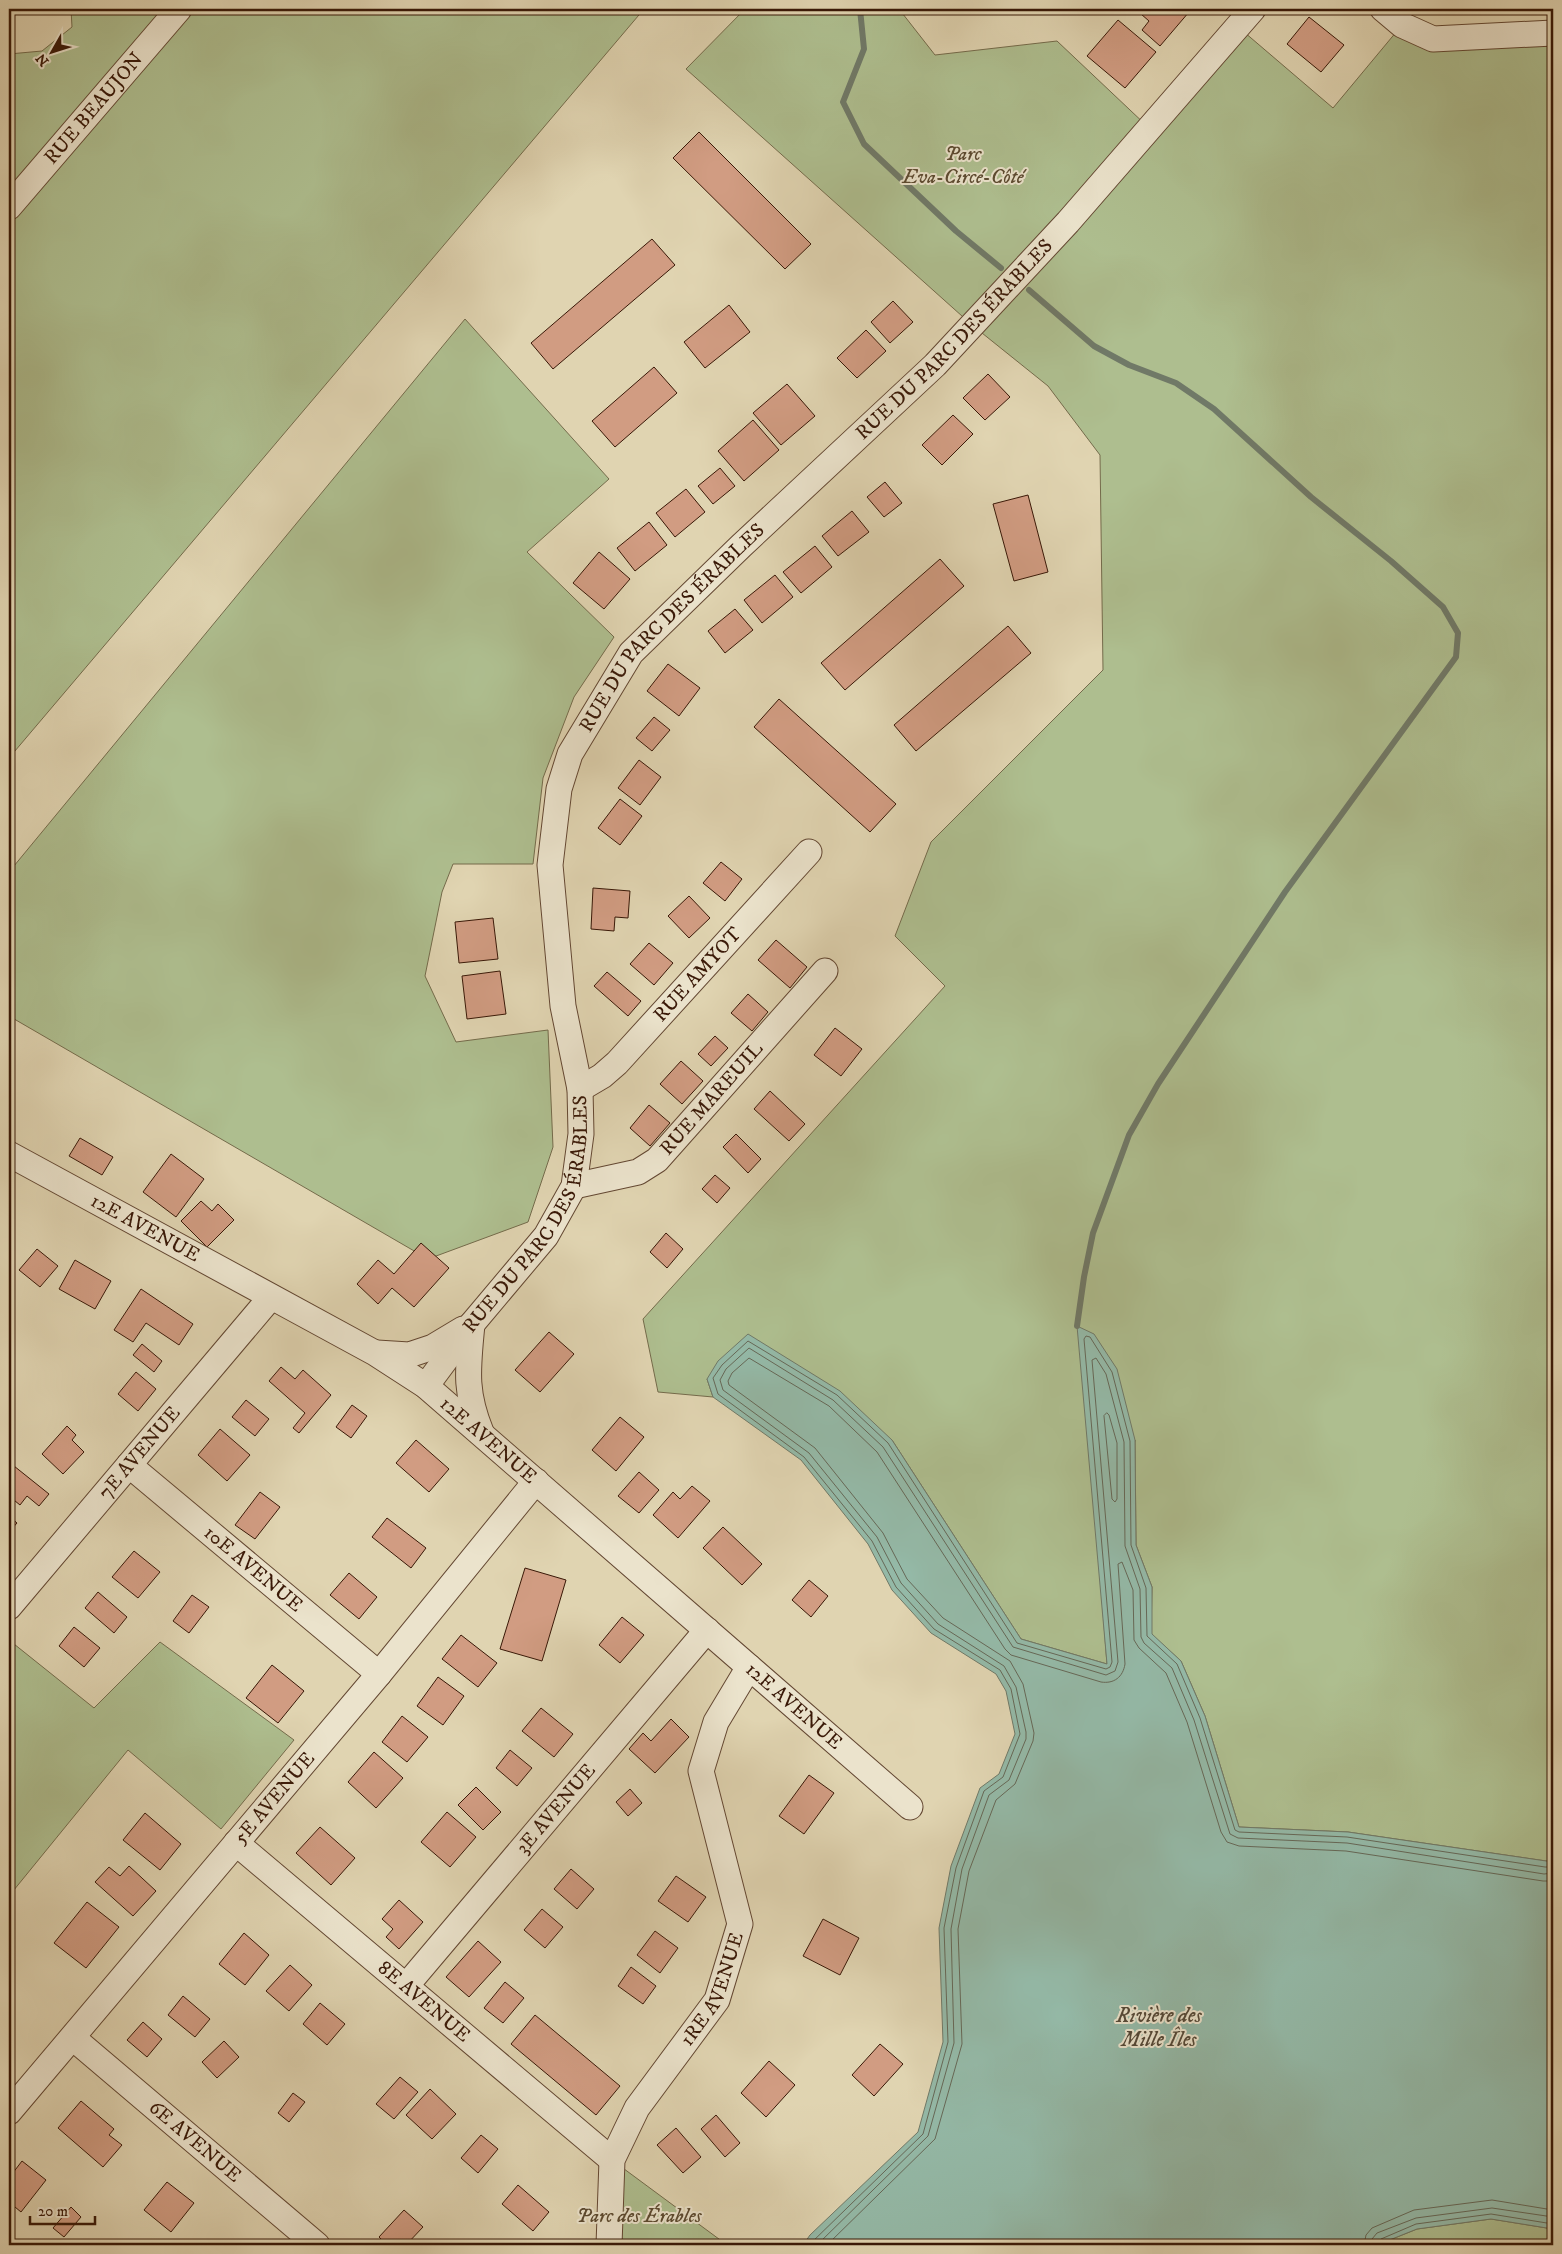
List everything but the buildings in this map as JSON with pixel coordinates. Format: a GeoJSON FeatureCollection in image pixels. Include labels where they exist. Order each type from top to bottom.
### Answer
{"type":"FeatureCollection","features":[{"type":"Feature","properties":{"kind":"street","name":"RUE BEAUJON"},"geometry":{"type":"LineString","coordinates":[[9,207],[179,9]]}},
{"type":"Feature","properties":{"kind":"street","name":"RUE DU PARC DES ÉRABLES"},"geometry":{"type":"LineString","coordinates":[[426,1386],[472,1324],[546,1236],[574,1186],[581,1134],[580,1089],[563,1006],[550,865],[560,789],[570,754],[631,653],[935,365],[1068,222],[1253,9]]}},
{"type":"Feature","properties":{"kind":"street"},"geometry":{"type":"LineString","coordinates":[[1383,9],[1402,25],[1433,39],[1553,33]]}},
{"type":"Feature","properties":{"kind":"street","name":"RUE AMYOT"},"geometry":{"type":"LineString","coordinates":[[580,1089],[602,1076],[617,1062],[809,852]]}},
{"type":"Feature","properties":{"kind":"street","name":"RUE MAREUIL"},"geometry":{"type":"LineString","coordinates":[[574,1186],[638,1172],[657,1160],[825,971]]}},
{"type":"Feature","properties":{"kind":"street","name":"12E AVENUE"},"geometry":{"type":"LineString","coordinates":[[10,1157],[375,1353],[426,1386],[910,1808]]}},
{"type":"Feature","properties":{"kind":"street","name":"7E AVENUE"},"geometry":{"type":"LineString","coordinates":[[9,1607],[271,1297]]}},
{"type":"Feature","properties":{"kind":"street"},"geometry":{"type":"LineString","coordinates":[[375,1353],[410,1355],[433,1347],[472,1324]]}},
{"type":"Feature","properties":{"kind":"street"},"geometry":{"type":"LineString","coordinates":[[472,1324],[467,1380],[472,1412],[481,1434]]}},
{"type":"Feature","properties":{"kind":"street","name":"10E AVENUE"},"geometry":{"type":"LineString","coordinates":[[129,1465],[379,1674]]}},
{"type":"Feature","properties":{"kind":"street","name":"5E AVENUE"},"geometry":{"type":"LineString","coordinates":[[9,2112],[379,1674],[536,1481]]}},
{"type":"Feature","properties":{"kind":"street","name":"3E AVENUE"},"geometry":{"type":"LineString","coordinates":[[406,1986],[707,1630]]}},
{"type":"Feature","properties":{"kind":"street","name":"1RE AVENUE"},"geometry":{"type":"LineString","coordinates":[[609,2245],[612,2160],[637,2108],[717,2000],[740,1924],[701,1771],[716,1722],[749,1667]]}},
{"type":"Feature","properties":{"kind":"street","name":"8E AVENUE"},"geometry":{"type":"LineString","coordinates":[[236,1844],[612,2160]]}},
{"type":"Feature","properties":{"kind":"street","name":"6E AVENUE"},"geometry":{"type":"LineString","coordinates":[[73,2038],[317,2245]]}},
{"type":"Feature","properties":{"kind":"green space"},"geometry":{"type":"Polygon","coordinates":[[[71,9],[644,9],[9,758],[9,54],[42,51],[72,27],[71,9]]]}},
{"type":"Feature","properties":{"kind":"green space","name":"Parc Eva-Circé-Côté"},"geometry":{"type":"Polygon","coordinates":[[[745,9],[899,9],[935,55],[1057,41],[1148,127],[1237,26],[1333,108],[1402,25],[1553,33],[1553,1862],[1348,1832],[1239,1827],[1205,1716],[1181,1661],[1151,1634],[1152,1587],[1136,1545],[1135,1440],[1101,1586],[1107,1664],[1021,1639],[892,1440],[707,1379],[713,1397],[658,1392],[643,1319],[945,986],[895,936],[931,842],[1103,670],[1100,455],[1048,386],[972,325],[686,69],[745,9]]]}},
{"type":"Feature","properties":{"kind":"green space"},"geometry":{"type":"Polygon","coordinates":[[[465,319],[609,479],[527,552],[614,637],[574,697],[543,778],[533,864],[453,864],[442,892],[425,976],[456,1042],[548,1030],[553,1147],[528,1222],[428,1259],[9,1016],[9,872],[465,319]]]}},
{"type":"Feature","properties":{"kind":"green space"},"geometry":{"type":"Polygon","coordinates":[[[9,1640],[94,1708],[160,1642],[294,1740],[221,1829],[128,1750],[9,1896],[9,1640]]]}},
{"type":"Feature","properties":{"kind":"green space","name":"Parc des Érables"},"geometry":{"type":"Polygon","coordinates":[[[612,2160],[727,2245],[609,2245],[612,2160]]]}},
{"type":"Feature","properties":{"kind":"green space"},"geometry":{"type":"Polygon","coordinates":[[[1491,2219],[1553,2229],[1553,2245],[1377,2245],[1417,2229],[1491,2219]]]}},
{"type":"Feature","properties":{"kind":"water","name":"Rivière des Mille Îles"},"geometry":{"type":"Polygon","coordinates":[[[1077,1326],[1094,1334],[1117,1369],[1135,1440],[1136,1545],[1152,1587],[1152,1634],[1181,1661],[1205,1716],[1239,1827],[1348,1832],[1553,1862],[1553,2229],[1491,2219],[1417,2229],[1377,2245],[803,2245],[810,2235],[918,2132],[943,2042],[939,1928],[951,1866],[980,1788],[999,1774],[1015,1734],[1006,1691],[996,1674],[931,1633],[892,1590],[868,1544],[801,1460],[713,1397],[707,1379],[718,1361],[748,1334],[840,1391],[892,1440],[1021,1639],[1107,1664],[1077,1326]]]}},
{"type":"Feature","properties":{"kind":"waterway"},"geometry":{"type":"LineString","coordinates":[[860,9],[864,49],[843,102],[864,144],[956,231],[1001,268]]}},
{"type":"Feature","properties":{"kind":"waterway"},"geometry":{"type":"LineString","coordinates":[[1029,290],[1094,346],[1129,365],[1176,383],[1214,409],[1311,497],[1391,561],[1443,607],[1458,633],[1456,657],[1285,892],[1158,1084],[1129,1135],[1093,1233],[1077,1326]]}}]}
